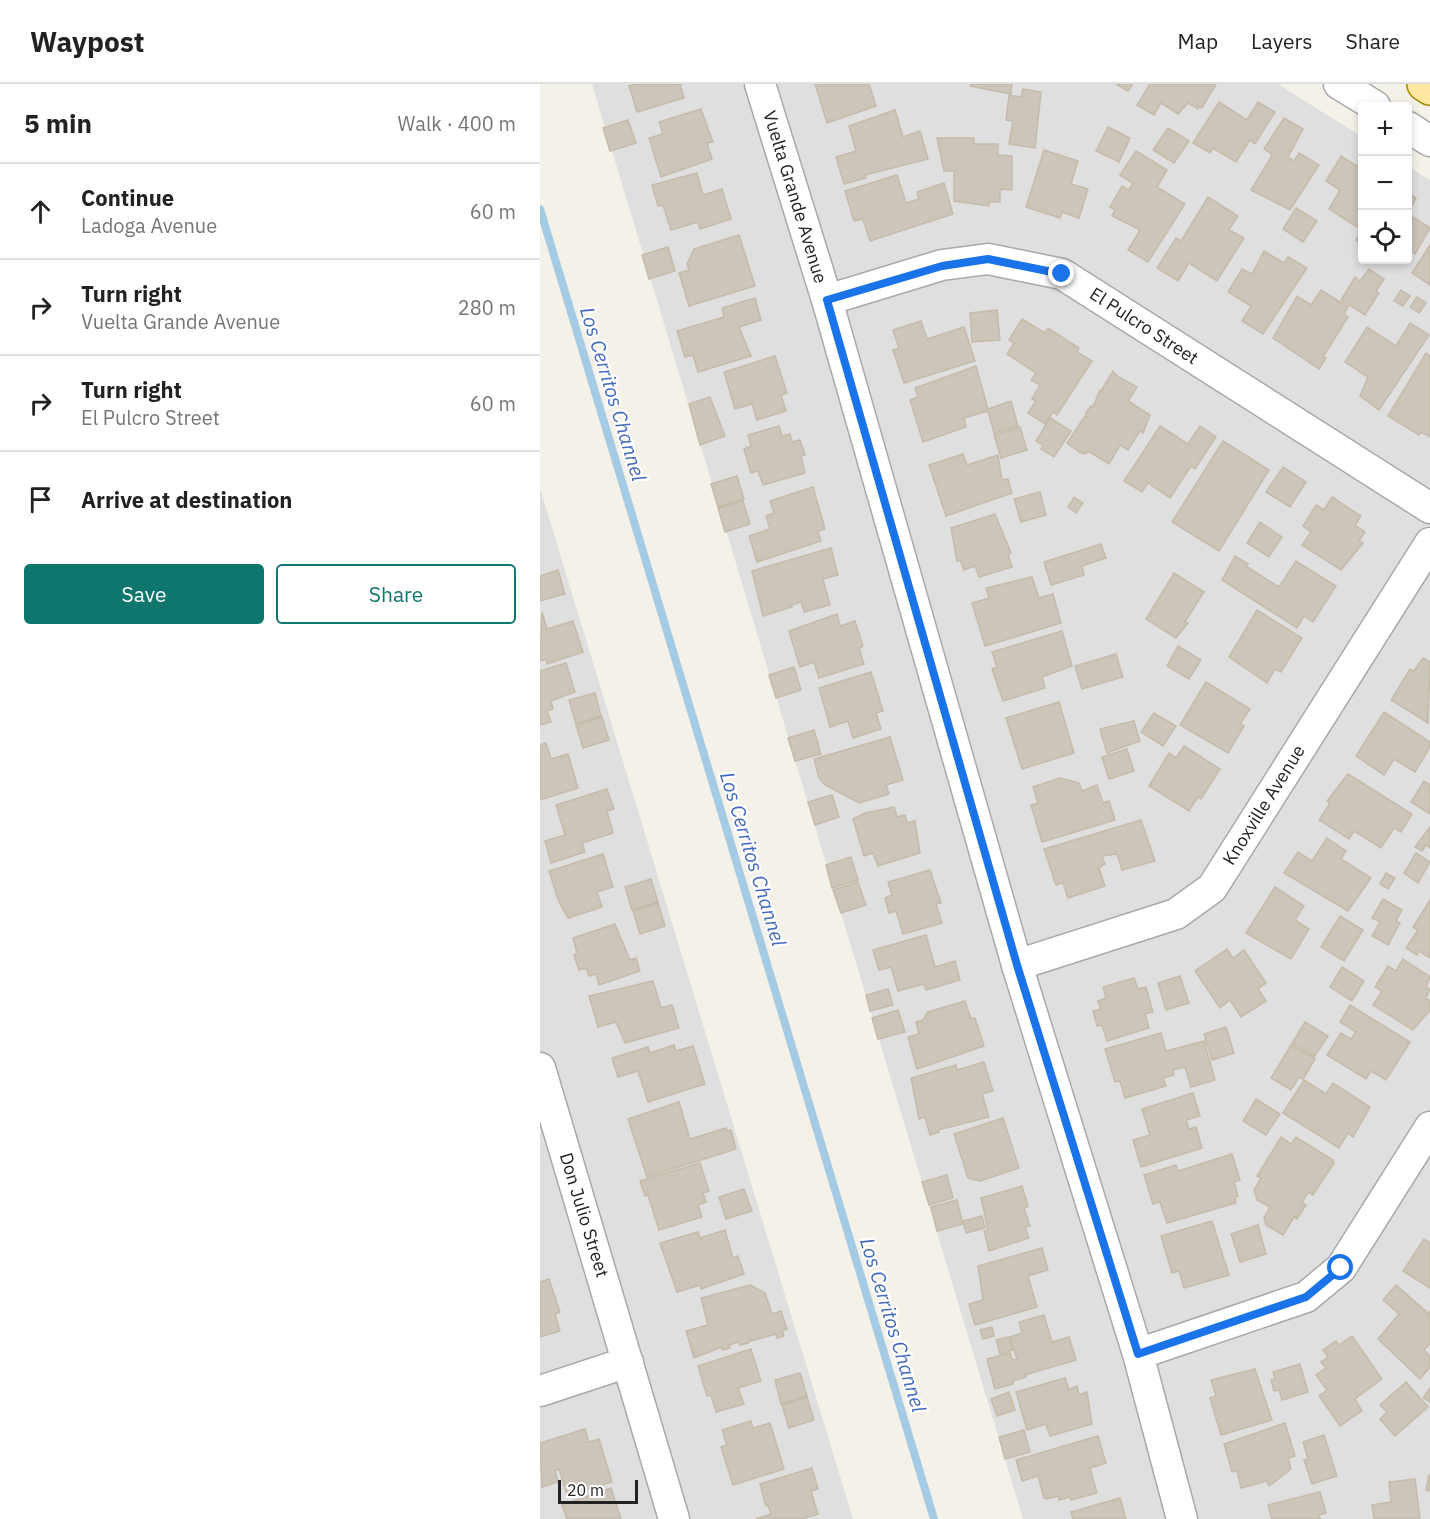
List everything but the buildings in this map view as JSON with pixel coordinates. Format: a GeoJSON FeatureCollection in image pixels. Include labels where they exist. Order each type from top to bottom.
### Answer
{"type":"FeatureCollection","features":[{"type":"Feature","properties":{"kind":"main road"},"geometry":{"type":"LineString","coordinates":[[1424,84],[1430,87]]}},
{"type":"Feature","properties":{"kind":"street","name":"Vuelta Grande Avenue"},"geometry":{"type":"LineString","coordinates":[[760,84],[827,300],[1017,965],[1138,1354],[1182,1519]]}},
{"type":"Feature","properties":{"kind":"street"},"geometry":{"type":"LineString","coordinates":[[1412,130],[1430,141]]}},
{"type":"Feature","properties":{"kind":"street","name":"El Pulcro Street"},"geometry":{"type":"LineString","coordinates":[[827,300],[942,266],[988,259],[1062,274],[1430,508]]}},
{"type":"Feature","properties":{"kind":"street","name":"Knoxville Avenue"},"geometry":{"type":"LineString","coordinates":[[1017,965],[1176,914],[1212,888],[1430,543]]}},
{"type":"Feature","properties":{"kind":"street","name":"Don Julio Street"},"geometry":{"type":"LineString","coordinates":[[540,1068],[628,1362]]}},
{"type":"Feature","properties":{"kind":"street"},"geometry":{"type":"LineString","coordinates":[[1138,1354],[1306,1297],[1341,1268],[1430,1127]]}},
{"type":"Feature","properties":{"kind":"street"},"geometry":{"type":"LineString","coordinates":[[540,1391],[628,1362],[674,1519]]}},
{"type":"Feature","properties":{"kind":"shaded area"},"geometry":{"type":"Polygon","coordinates":[[[592,84],[1278,84],[1358,134],[1358,264],[1412,264],[1412,169],[1430,180],[1430,1519],[1023,1519],[592,84]]]}},
{"type":"Feature","properties":{"kind":"shaded area"},"geometry":{"type":"Polygon","coordinates":[[[540,488],[853,1519],[540,1519],[540,488]]]}},
{"type":"Feature","properties":{"kind":"waterway","name":"Los Cerritos Channel"},"geometry":{"type":"LineString","coordinates":[[540,209],[934,1519]]}},
{"type":"Feature","properties":{"kind":"route"},"geometry":{"type":"LineString","coordinates":[[1062,274],[988,259],[942,266],[827,300],[1017,965],[1138,1354],[1306,1297],[1341,1268]]}}]}
